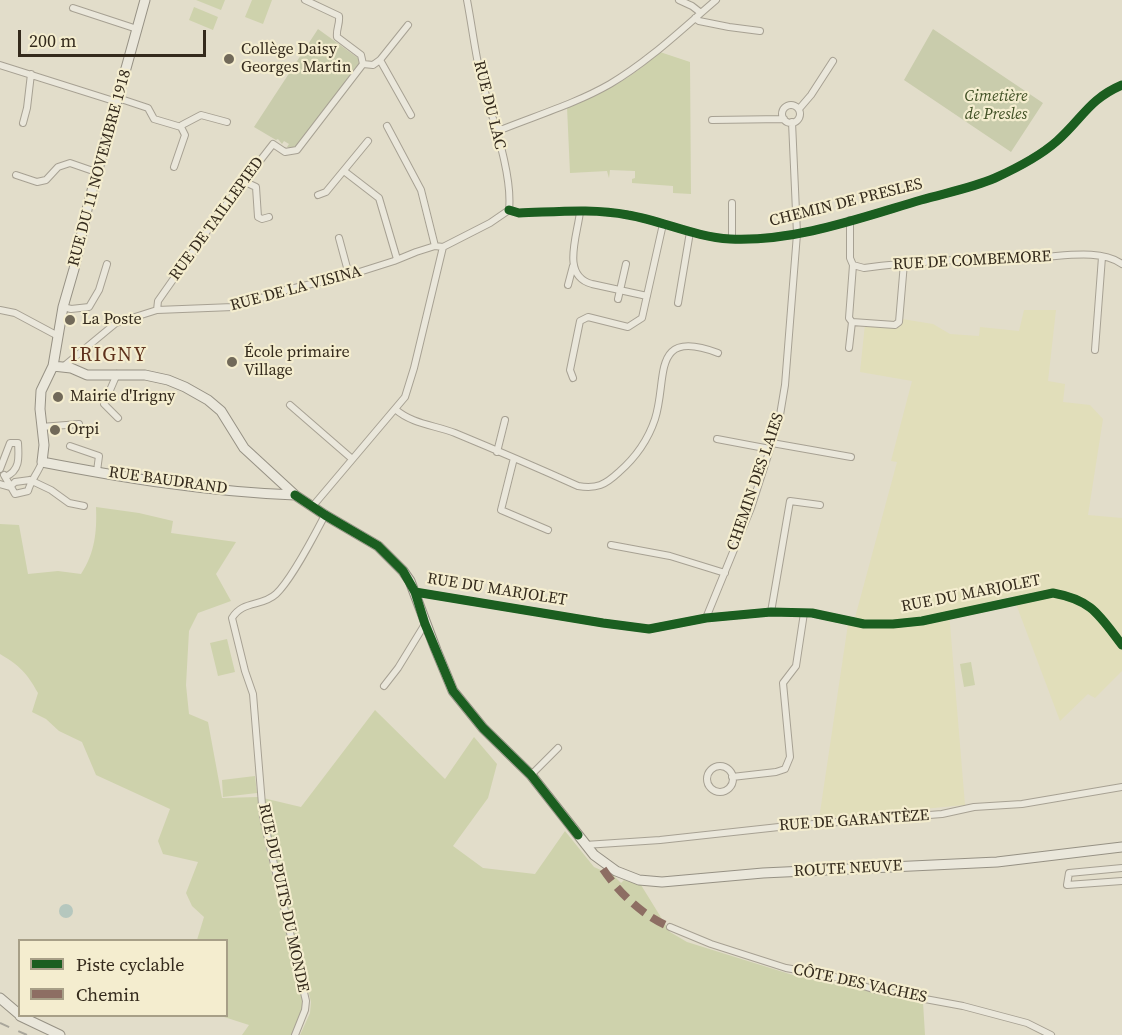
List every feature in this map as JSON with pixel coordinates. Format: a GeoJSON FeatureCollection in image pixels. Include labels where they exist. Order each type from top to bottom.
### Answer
{"type":"FeatureCollection","features":[{"type":"Feature","properties":{"kind":"street","name":"RUE DU 11 NOVEMBRE 1918"},"geometry":{"type":"LineString","coordinates":[[42,462],[44,445],[41,427],[41,391],[59,366],[58,336],[63,307],[96,172],[145,0]]}},
{"type":"Feature","properties":{"kind":"street"},"geometry":{"type":"LineString","coordinates":[[305,0],[339,16],[337,37],[361,55],[363,64],[373,65],[380,60],[408,25]]}},
{"type":"Feature","properties":{"kind":"street","name":"RUE DU LAC"},"geometry":{"type":"LineString","coordinates":[[467,0],[477,60],[496,129],[510,199],[509,210]]}},
{"type":"Feature","properties":{"kind":"street"},"geometry":{"type":"LineString","coordinates":[[679,0],[701,13]]}},
{"type":"Feature","properties":{"kind":"street"},"geometry":{"type":"LineString","coordinates":[[496,129],[503,129],[552,110],[613,82],[643,62],[716,0]]}},
{"type":"Feature","properties":{"kind":"street"},"geometry":{"type":"LineString","coordinates":[[72,8],[137,29]]}},
{"type":"Feature","properties":{"kind":"street"},"geometry":{"type":"LineString","coordinates":[[695,18],[699,21],[760,31]]}},
{"type":"Feature","properties":{"kind":"street"},"geometry":{"type":"LineString","coordinates":[[380,60],[411,116]]}},
{"type":"Feature","properties":{"kind":"street"},"geometry":{"type":"LineString","coordinates":[[712,120],[784,118],[792,122],[799,117],[799,109],[812,94],[833,61]]}},
{"type":"Feature","properties":{"kind":"street","name":"RUE DE TAILLEPIED"},"geometry":{"type":"LineString","coordinates":[[157,310],[158,301],[243,181],[273,144],[285,152],[297,150],[363,64]]}},
{"type":"Feature","properties":{"kind":"street"},"geometry":{"type":"LineString","coordinates":[[0,65],[148,108],[154,119],[181,127],[185,135],[174,167]]}},
{"type":"Feature","properties":{"kind":"street"},"geometry":{"type":"LineString","coordinates":[[23,123],[31,74]]}},
{"type":"Feature","properties":{"kind":"street","name":"CHEMIN DE PRESLES"},"geometry":{"type":"LineString","coordinates":[[509,210],[519,213],[609,212],[690,232],[732,239],[770,238],[796,234],[993,179],[1046,151],[1060,139],[1083,112],[1106,92],[1122,85]]}},
{"type":"Feature","properties":{"kind":"street"},"geometry":{"type":"LineString","coordinates":[[784,118],[782,113],[786,106],[792,105],[799,109]]}},
{"type":"Feature","properties":{"kind":"street"},"geometry":{"type":"LineString","coordinates":[[181,127],[182,124],[201,115],[227,122]]}},
{"type":"Feature","properties":{"kind":"street","name":"CHEMIN DES LAIES"},"geometry":{"type":"LineString","coordinates":[[706,618],[751,508],[779,421],[785,385],[796,234],[792,122]]}},
{"type":"Feature","properties":{"kind":"street"},"geometry":{"type":"LineString","coordinates":[[312,507],[351,458],[405,397],[414,368],[439,247],[421,190],[387,126]]}},
{"type":"Feature","properties":{"kind":"street"},"geometry":{"type":"LineString","coordinates":[[318,195],[326,192],[368,141]]}},
{"type":"Feature","properties":{"kind":"street"},"geometry":{"type":"LineString","coordinates":[[16,175],[37,182],[46,180],[58,167],[70,163],[96,172]]}},
{"type":"Feature","properties":{"kind":"street"},"geometry":{"type":"LineString","coordinates":[[344,171],[379,198],[397,259]]}},
{"type":"Feature","properties":{"kind":"street"},"geometry":{"type":"LineString","coordinates":[[243,181],[256,187],[258,217],[262,219],[268,217]]}},
{"type":"Feature","properties":{"kind":"street"},"geometry":{"type":"LineString","coordinates":[[732,203],[732,239]]}},
{"type":"Feature","properties":{"kind":"street","name":"RUE DE LA VISINA"},"geometry":{"type":"LineString","coordinates":[[59,366],[116,323],[157,310],[234,307],[282,291],[348,275],[439,247],[490,224],[509,210]]}},
{"type":"Feature","properties":{"kind":"street"},"geometry":{"type":"LineString","coordinates":[[568,285],[573,266],[580,212]]}},
{"type":"Feature","properties":{"kind":"street"},"geometry":{"type":"LineString","coordinates":[[849,348],[853,266],[850,258],[850,220]]}},
{"type":"Feature","properties":{"kind":"street"},"geometry":{"type":"LineString","coordinates":[[573,378],[570,370],[580,321],[588,317],[628,327],[642,318],[663,224]]}},
{"type":"Feature","properties":{"kind":"street"},"geometry":{"type":"LineString","coordinates":[[678,303],[690,232]]}},
{"type":"Feature","properties":{"kind":"street"},"geometry":{"type":"LineString","coordinates":[[339,238],[348,275]]}},
{"type":"Feature","properties":{"kind":"street"},"geometry":{"type":"LineString","coordinates":[[1095,350],[1102,257]]}},
{"type":"Feature","properties":{"kind":"street","name":"RUE DE COMBEMORE"},"geometry":{"type":"LineString","coordinates":[[853,266],[864,268],[957,258],[1102,257],[1115,259],[1122,264]]}},
{"type":"Feature","properties":{"kind":"street"},"geometry":{"type":"LineString","coordinates":[[852,322],[895,325],[899,322],[904,263]]}},
{"type":"Feature","properties":{"kind":"street"},"geometry":{"type":"LineString","coordinates":[[63,307],[78,309],[89,307],[99,290],[107,264]]}},
{"type":"Feature","properties":{"kind":"street"},"geometry":{"type":"LineString","coordinates":[[618,299],[626,264]]}},
{"type":"Feature","properties":{"kind":"street"},"geometry":{"type":"LineString","coordinates":[[573,266],[578,278],[583,282],[647,296]]}},
{"type":"Feature","properties":{"kind":"street"},"geometry":{"type":"LineString","coordinates":[[0,310],[19,315],[58,336]]}},
{"type":"Feature","properties":{"kind":"street"},"geometry":{"type":"LineString","coordinates":[[395,409],[429,427],[452,432],[578,486],[594,489],[611,479],[632,461],[644,441],[655,419],[662,369],[671,351],[685,345],[706,348],[718,353]]}},
{"type":"Feature","properties":{"kind":"street","name":"ROUTE NEUVE"},"geometry":{"type":"LineString","coordinates":[[59,366],[87,375],[145,375],[168,380],[208,400],[221,411],[244,448],[295,495],[378,546],[404,571],[415,592],[425,624],[453,691],[483,728],[531,775],[585,845],[600,861],[616,871],[639,880],[654,882],[763,873],[997,862],[1122,847]]}},
{"type":"Feature","properties":{"kind":"street"},"geometry":{"type":"LineString","coordinates":[[117,374],[104,404],[118,418]]}},
{"type":"Feature","properties":{"kind":"street"},"geometry":{"type":"LineString","coordinates":[[290,405],[351,458]]}},
{"type":"Feature","properties":{"kind":"street"},"geometry":{"type":"LineString","coordinates":[[497,452],[504,420]]}},
{"type":"Feature","properties":{"kind":"street"},"geometry":{"type":"LineString","coordinates":[[41,427],[79,424]]}},
{"type":"Feature","properties":{"kind":"street"},"geometry":{"type":"LineString","coordinates":[[717,439],[851,457]]}},
{"type":"Feature","properties":{"kind":"street"},"geometry":{"type":"LineString","coordinates":[[5,477],[13,474],[17,467],[18,443],[10,443],[0,470],[15,494],[28,491],[30,480]]}},
{"type":"Feature","properties":{"kind":"street"},"geometry":{"type":"LineString","coordinates":[[69,446],[99,456],[97,471]]}},
{"type":"Feature","properties":{"kind":"street"},"geometry":{"type":"LineString","coordinates":[[514,458],[501,510],[548,530]]}},
{"type":"Feature","properties":{"kind":"street"},"geometry":{"type":"LineString","coordinates":[[10,488],[15,482],[30,480],[35,476],[42,462]]}},
{"type":"Feature","properties":{"kind":"street","name":"RUE BAUDRAND"},"geometry":{"type":"LineString","coordinates":[[42,462],[131,478],[295,495]]}},
{"type":"Feature","properties":{"kind":"street"},"geometry":{"type":"LineString","coordinates":[[30,480],[69,502],[84,506]]}},
{"type":"Feature","properties":{"kind":"street"},"geometry":{"type":"LineString","coordinates":[[270,493],[279,481]]}},
{"type":"Feature","properties":{"kind":"street"},"geometry":{"type":"LineString","coordinates":[[0,484],[10,488]]}},
{"type":"Feature","properties":{"kind":"street"},"geometry":{"type":"LineString","coordinates":[[771,612],[790,501],[820,505]]}},
{"type":"Feature","properties":{"kind":"street","name":"RUE DU PUITS DU MONDE"},"geometry":{"type":"LineString","coordinates":[[295,1035],[305,1010],[306,1001],[263,817],[253,694],[232,618],[237,610],[275,595],[285,583],[325,515]]}},
{"type":"Feature","properties":{"kind":"street"},"geometry":{"type":"LineString","coordinates":[[611,545],[670,556],[724,573]]}},
{"type":"Feature","properties":{"kind":"street","name":"RUE DU MARJOLET"},"geometry":{"type":"LineString","coordinates":[[415,592],[649,629],[706,618],[771,612],[804,613],[864,624],[893,624],[922,621],[1053,593],[1072,596],[1087,604],[1100,616],[1122,645]]}},
{"type":"Feature","properties":{"kind":"street"},"geometry":{"type":"LineString","coordinates":[[732,777],[776,772],[785,768],[790,757],[783,683],[796,666],[804,613]]}},
{"type":"Feature","properties":{"kind":"street"},"geometry":{"type":"LineString","coordinates":[[384,686],[425,624]]}},
{"type":"Feature","properties":{"kind":"street"},"geometry":{"type":"LineString","coordinates":[[531,775],[558,748]]}},
{"type":"Feature","properties":{"kind":"street"},"geometry":{"type":"LineString","coordinates":[[720,766],[728,769],[732,777],[730,786],[720,791],[710,787],[707,780],[710,770],[720,766]]}},
{"type":"Feature","properties":{"kind":"street","name":"RUE DE GARANTÈZE"},"geometry":{"type":"LineString","coordinates":[[585,845],[942,814],[974,807],[1022,804],[1122,787]]}},
{"type":"Feature","properties":{"kind":"street"},"geometry":{"type":"LineString","coordinates":[[1122,868],[1069,873],[1068,885],[1122,881]]}},
{"type":"Feature","properties":{"kind":"street","name":"CÔTE DES VACHES"},"geometry":{"type":"LineString","coordinates":[[670,927],[718,946],[786,968],[832,976],[876,990],[963,1006],[1027,1023],[1051,1035]]}},
{"type":"Feature","properties":{"kind":"street"},"geometry":{"type":"LineString","coordinates":[[0,999],[18,1013]]}},
{"type":"Feature","properties":{"kind":"street"},"geometry":{"type":"LineString","coordinates":[[24,1017],[60,1035]]}},
{"type":"Feature","properties":{"kind":"shaded area"},"geometry":{"type":"Polygon","coordinates":[[[1024,310],[1056,310],[1048,381],[1065,384],[1063,402],[1090,405],[1103,419],[1088,515],[1122,518],[1122,671],[1095,698],[1088,694],[1060,721],[1013,596],[949,612],[965,805],[819,819],[848,624],[853,625],[897,462],[891,461],[912,381],[860,372],[865,324],[900,327],[902,319],[933,324],[950,334],[979,336],[980,327],[1019,331],[1024,310]]]}},
{"type":"Feature","properties":{"kind":"shaded area"},"geometry":{"type":"Polygon","coordinates":[[[63,904],[69,904],[73,911],[69,918],[63,918],[59,914],[59,908],[63,904]]]}},
{"type":"Feature","properties":{"kind":"green space"},"geometry":{"type":"Polygon","coordinates":[[[196,0],[225,0],[221,10],[196,0]]]}},
{"type":"Feature","properties":{"kind":"green space"},"geometry":{"type":"Polygon","coordinates":[[[252,0],[272,0],[263,24],[245,17],[252,0]]]}},
{"type":"Feature","properties":{"kind":"green space"},"geometry":{"type":"Polygon","coordinates":[[[194,7],[218,17],[213,30],[189,20],[194,7]]]}},
{"type":"Feature","properties":{"kind":"green space"},"geometry":{"type":"Polygon","coordinates":[[[318,29],[358,58],[359,63],[295,148],[291,149],[284,141],[282,144],[278,139],[254,127],[318,29]]]}},
{"type":"Feature","properties":{"kind":"green space","name":"Cimetière de Presles"},"geometry":{"type":"Polygon","coordinates":[[[933,29],[1043,103],[1011,152],[904,80],[933,29]]]}},
{"type":"Feature","properties":{"kind":"green space"},"geometry":{"type":"Polygon","coordinates":[[[660,52],[690,62],[691,194],[673,193],[673,186],[632,183],[635,171],[610,170],[609,178],[607,171],[570,173],[567,107],[616,84],[637,71],[660,52]]]}},
{"type":"Feature","properties":{"kind":"green space"},"geometry":{"type":"Polygon","coordinates":[[[96,507],[173,521],[171,533],[236,542],[216,574],[231,601],[198,613],[189,631],[186,685],[189,714],[208,722],[222,798],[258,797],[260,819],[265,834],[264,840],[303,1001],[303,1010],[293,1035],[242,1035],[249,1025],[224,1017],[228,1017],[228,939],[197,939],[204,917],[192,906],[186,893],[198,862],[163,854],[158,841],[170,809],[96,775],[82,742],[59,731],[46,719],[32,712],[38,693],[22,670],[0,654],[0,524],[19,525],[28,574],[58,571],[81,574],[94,542],[96,507]]]}},
{"type":"Feature","properties":{"kind":"green space"},"geometry":{"type":"Polygon","coordinates":[[[227,639],[235,672],[218,676],[210,643],[227,639]]]}},
{"type":"Feature","properties":{"kind":"green space"},"geometry":{"type":"Polygon","coordinates":[[[971,662],[975,685],[964,687],[960,664],[971,662]]]}},
{"type":"Feature","properties":{"kind":"green space"},"geometry":{"type":"Polygon","coordinates":[[[375,710],[445,779],[474,737],[497,764],[488,798],[453,846],[483,868],[535,874],[565,831],[594,867],[614,876],[621,883],[624,880],[641,885],[670,932],[687,942],[796,976],[923,1002],[925,1035],[300,1035],[310,1013],[311,1002],[265,817],[263,798],[301,807],[375,710]]]}},
{"type":"Feature","properties":{"kind":"green space"},"geometry":{"type":"Polygon","coordinates":[[[255,776],[257,793],[223,797],[222,780],[255,776]]]}},
{"type":"Feature","properties":{"kind":"railway"},"geometry":{"type":"LineString","coordinates":[[0,1023],[27,1035]]}},
{"type":"Feature","properties":{"kind":"marked path"},"geometry":{"type":"LineString","coordinates":[[603,869],[632,903],[650,917],[670,927]]}},
{"type":"Feature","properties":{"kind":"cycle path"},"geometry":{"type":"LineString","coordinates":[[509,210],[519,213],[574,211],[615,213],[717,238],[754,239],[803,233],[986,182],[1028,162],[1050,147],[1094,103],[1122,85]]}},
{"type":"Feature","properties":{"kind":"cycle path"},"geometry":{"type":"LineString","coordinates":[[295,495],[378,546],[403,571],[415,592],[425,624],[453,691],[483,728],[531,775],[578,835]]}},
{"type":"Feature","properties":{"kind":"cycle path"},"geometry":{"type":"LineString","coordinates":[[415,592],[649,629],[706,618],[771,612],[812,613],[864,624],[893,624],[922,621],[1053,593],[1077,600],[1094,610],[1122,645]]}},
{"type":"Feature","properties":{"kind":"place","name":"Collège Daisy Georges Martin"},"geometry":{"type":"Point","coordinates":[229,59]}},
{"type":"Feature","properties":{"kind":"place","name":"La Poste"},"geometry":{"type":"Point","coordinates":[70,320]}},
{"type":"Feature","properties":{"kind":"place","name":"École primaire Village"},"geometry":{"type":"Point","coordinates":[232,362]}},
{"type":"Feature","properties":{"kind":"place","name":"Mairie d'Irigny"},"geometry":{"type":"Point","coordinates":[58,397]}},
{"type":"Feature","properties":{"kind":"place","name":"Orpi"},"geometry":{"type":"Point","coordinates":[55,430]}},
{"type":"Feature","properties":{"kind":"district","name":"IRIGNY"},"geometry":{"type":"Point","coordinates":[109,356]}}]}
